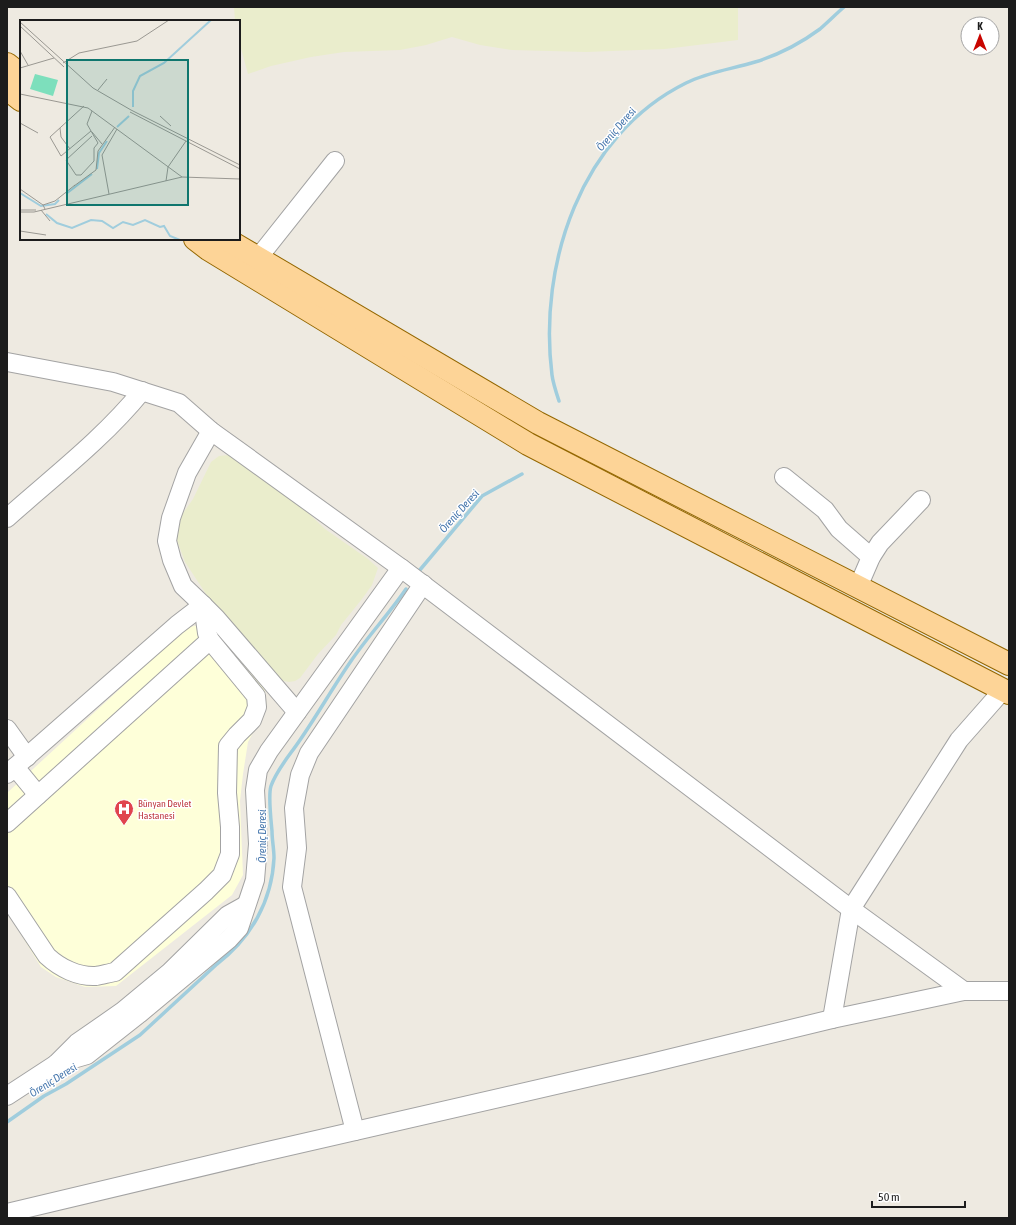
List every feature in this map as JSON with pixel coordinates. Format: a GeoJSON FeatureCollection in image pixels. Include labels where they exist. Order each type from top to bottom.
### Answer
{"type":"FeatureCollection","features":[{"type":"Feature","properties":{"kind":"main road"},"geometry":{"type":"LineString","coordinates":[[7,64],[20,74]]}},
{"type":"Feature","properties":{"kind":"main road"},"geometry":{"type":"LineString","coordinates":[[7,89],[20,99]]}},
{"type":"Feature","properties":{"kind":"main road"},"geometry":{"type":"LineString","coordinates":[[196,240],[208,250],[528,444],[1006,691]]}},
{"type":"Feature","properties":{"kind":"main road"},"geometry":{"type":"LineString","coordinates":[[228,240],[538,423],[1009,664]]}},
{"type":"Feature","properties":{"kind":"street"},"geometry":{"type":"LineString","coordinates":[[258,258],[336,161]]}},
{"type":"Feature","properties":{"kind":"street"},"geometry":{"type":"LineString","coordinates":[[7,362],[113,382],[179,403],[211,431],[423,584],[851,909],[964,991]]}},
{"type":"Feature","properties":{"kind":"street"},"geometry":{"type":"LineString","coordinates":[[7,518],[93,443],[127,410],[142,391]]}},
{"type":"Feature","properties":{"kind":"street"},"geometry":{"type":"LineString","coordinates":[[211,431],[187,473],[171,518],[167,541],[172,560],[182,586],[216,618],[297,712]]}},
{"type":"Feature","properties":{"kind":"street"},"geometry":{"type":"LineString","coordinates":[[784,477],[825,510],[839,530],[871,557]]}},
{"type":"Feature","properties":{"kind":"street"},"geometry":{"type":"LineString","coordinates":[[858,587],[871,557],[880,543],[921,500]]}},
{"type":"Feature","properties":{"kind":"street"},"geometry":{"type":"LineString","coordinates":[[7,1096],[56,1064],[77,1042],[123,1011],[170,972],[228,915],[246,905],[255,880],[258,855],[255,790],[258,770],[269,751],[401,568]]}},
{"type":"Feature","properties":{"kind":"street"},"geometry":{"type":"LineString","coordinates":[[355,1131],[292,887],[297,848],[294,808],[299,781],[309,754],[423,584]]}},
{"type":"Feature","properties":{"kind":"street"},"geometry":{"type":"LineString","coordinates":[[7,896],[47,956],[56,964],[77,974],[96,976],[115,972],[222,875],[230,854],[227,793],[228,746],[237,734],[252,720],[257,707],[256,696],[210,640],[207,633],[203,605]]}},
{"type":"Feature","properties":{"kind":"street"},"geometry":{"type":"LineString","coordinates":[[16,766],[177,625],[203,605]]}},
{"type":"Feature","properties":{"kind":"street"},"geometry":{"type":"LineString","coordinates":[[9,819],[38,795],[210,640]]}},
{"type":"Feature","properties":{"kind":"street"},"geometry":{"type":"LineString","coordinates":[[832,1019],[851,909],[958,740],[1006,691]]}},
{"type":"Feature","properties":{"kind":"street"},"geometry":{"type":"LineString","coordinates":[[7,729],[16,766],[38,795]]}},
{"type":"Feature","properties":{"kind":"street"},"geometry":{"type":"LineString","coordinates":[[7,1213],[647,1064],[832,1019],[964,991],[1009,991]]}},
{"type":"Feature","properties":{"kind":"shaded area"},"geometry":{"type":"Polygon","coordinates":[[[234,7],[738,7],[738,40],[665,49],[586,52],[512,50],[480,45],[452,37],[426,45],[400,50],[344,52],[311,57],[271,66],[248,74],[240,45],[240,20],[235,20],[234,7]]]}},
{"type":"Feature","properties":{"kind":"shaded area"},"geometry":{"type":"Polygon","coordinates":[[[229,455],[273,484],[301,506],[325,529],[368,559],[378,568],[372,585],[341,625],[336,635],[318,654],[300,678],[295,681],[289,682],[279,680],[206,594],[185,562],[175,535],[181,516],[193,499],[211,462],[219,456],[229,455]]]}},
{"type":"Feature","properties":{"kind":"shaded area","name":"Bünyan Devlet Hastanesi"},"geometry":{"type":"Polygon","coordinates":[[[207,623],[264,685],[267,707],[248,742],[240,801],[243,875],[232,895],[116,986],[85,987],[56,977],[41,967],[7,912],[7,793],[186,628],[207,623]]]}},
{"type":"Feature","properties":{"kind":"waterway","name":"Öreniç Deresi"},"geometry":{"type":"LineString","coordinates":[[559,401],[552,375],[549,333],[552,290],[561,248],[574,207],[594,169],[619,135],[650,106],[694,79],[711,73],[755,62],[789,48],[820,29],[844,7]]}},
{"type":"Feature","properties":{"kind":"waterway","name":"Öreniç Deresi"},"geometry":{"type":"LineString","coordinates":[[419,571],[482,496],[522,474]]}},
{"type":"Feature","properties":{"kind":"waterway","name":"Öreniç Deresi"},"geometry":{"type":"LineString","coordinates":[[7,1122],[44,1096],[66,1084],[140,1035],[240,943],[258,917],[269,889],[272,874],[274,855],[270,814],[271,786],[280,768],[307,730],[351,661],[406,589]]}},
{"type":"Feature","properties":{"kind":"place","name":"Bünyan Devlet Hastanesi"},"geometry":{"type":"Point","coordinates":[124,826]}}]}
